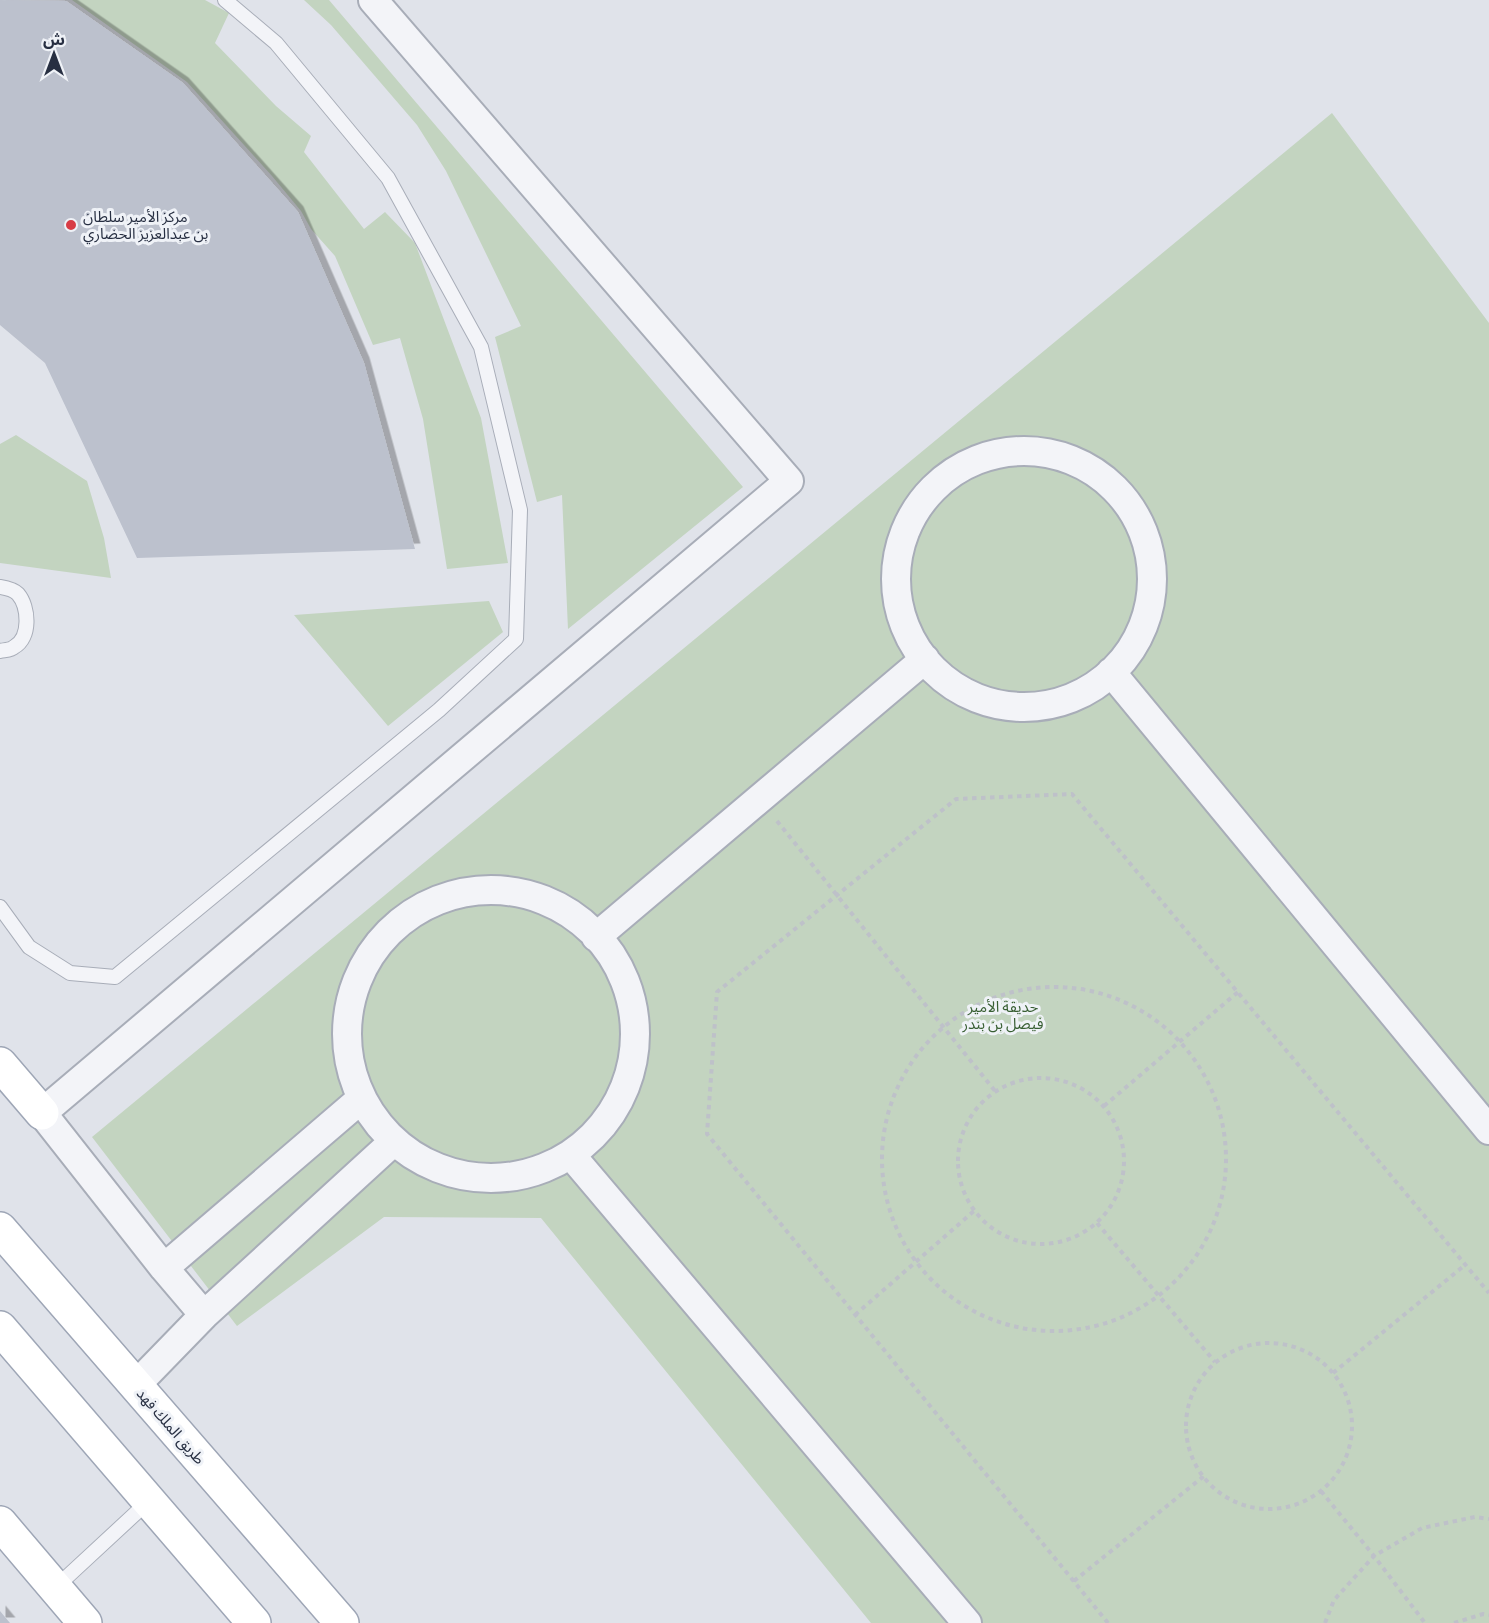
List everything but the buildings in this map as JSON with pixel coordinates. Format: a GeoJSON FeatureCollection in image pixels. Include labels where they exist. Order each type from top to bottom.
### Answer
{"type":"FeatureCollection","features":[{"type":"Feature","properties":{"kind":"main road"},"geometry":{"type":"LineString","coordinates":[[0,1064],[42,1113]]}},
{"type":"Feature","properties":{"kind":"main road","name":"طريق الملك فهد"},"geometry":{"type":"LineString","coordinates":[[0,1229],[342,1623]]}},
{"type":"Feature","properties":{"kind":"main road"},"geometry":{"type":"LineString","coordinates":[[0,1328],[254,1623]]}},
{"type":"Feature","properties":{"kind":"main road"},"geometry":{"type":"LineString","coordinates":[[0,1523],[85,1623]]}},
{"type":"Feature","properties":{"kind":"street"},"geometry":{"type":"LineString","coordinates":[[204,1315],[42,1113],[789,481],[373,0]]}},
{"type":"Feature","properties":{"kind":"street"},"geometry":{"type":"LineString","coordinates":[[1014,451],[1056,454],[1096,471],[1127,501],[1147,539],[1154,581],[1146,622],[1125,660],[1111,672],[1093,688],[1054,704],[1012,707],[972,696],[937,673],[910,640],[897,600],[897,559],[910,519],[936,485],[972,461],[1014,451]]}},
{"type":"Feature","properties":{"kind":"street"},"geometry":{"type":"LineString","coordinates":[[596,937],[925,659]]}},
{"type":"Feature","properties":{"kind":"street"},"geometry":{"type":"LineString","coordinates":[[1111,672],[1489,1130]]}},
{"type":"Feature","properties":{"kind":"street"},"geometry":{"type":"LineString","coordinates":[[485,889],[532,895],[574,915],[596,937],[607,948],[628,989],[636,1035],[628,1081],[606,1122],[571,1155],[528,1174],[478,1178],[431,1166],[393,1143],[361,1100],[346,1053],[348,1004],[367,958],[399,922],[439,899],[485,889]]}},
{"type":"Feature","properties":{"kind":"street"},"geometry":{"type":"LineString","coordinates":[[164,1268],[361,1100]]}},
{"type":"Feature","properties":{"kind":"street"},"geometry":{"type":"LineString","coordinates":[[136,1385],[204,1315],[393,1143]]}},
{"type":"Feature","properties":{"kind":"street"},"geometry":{"type":"LineString","coordinates":[[571,1155],[967,1623]]}},
{"type":"Feature","properties":{"kind":"lane"},"geometry":{"type":"LineString","coordinates":[[0,907],[28,947],[70,973],[115,977],[439,710],[516,639],[520,510],[481,346],[388,178],[276,43],[225,0]]}},
{"type":"Feature","properties":{"kind":"lane"},"geometry":{"type":"LineString","coordinates":[[0,587],[16,592],[25,606],[27,622],[24,637],[15,647],[0,651]]}},
{"type":"Feature","properties":{"kind":"lane"},"geometry":{"type":"LineString","coordinates":[[55,1588],[150,1500]]}},
{"type":"Feature","properties":{"kind":"path"},"geometry":{"type":"LineString","coordinates":[[1108,1623],[707,1134],[717,992],[956,799],[1072,794],[1489,1293]]}},
{"type":"Feature","properties":{"kind":"path"},"geometry":{"type":"LineString","coordinates":[[760,798],[790,840],[995,1091]]}},
{"type":"Feature","properties":{"kind":"path"},"geometry":{"type":"LineString","coordinates":[[1046,986],[1101,993],[1152,1016],[1193,1055],[1219,1104],[1228,1159],[1220,1215],[1192,1265],[1149,1305],[1096,1328],[1038,1332],[982,1317],[933,1284],[899,1237],[882,1182],[884,1124],[905,1071],[942,1027],[991,998],[1046,986]]}},
{"type":"Feature","properties":{"kind":"path"},"geometry":{"type":"LineString","coordinates":[[1104,1106],[1238,992]]}},
{"type":"Feature","properties":{"kind":"path"},"geometry":{"type":"LineString","coordinates":[[1048,1078],[1075,1084],[1104,1106],[1115,1121],[1124,1148],[1124,1175],[1114,1202],[1097,1223],[1074,1237],[1047,1244],[1020,1241],[995,1230],[975,1211],[962,1187],[957,1160],[962,1133],[975,1109],[995,1091],[1020,1080],[1048,1078]]}},
{"type":"Feature","properties":{"kind":"path"},"geometry":{"type":"LineString","coordinates":[[855,1315],[975,1211]]}},
{"type":"Feature","properties":{"kind":"path"},"geometry":{"type":"LineString","coordinates":[[1097,1223],[1215,1362]]}},
{"type":"Feature","properties":{"kind":"path"},"geometry":{"type":"LineString","coordinates":[[1334,1373],[1466,1265]]}},
{"type":"Feature","properties":{"kind":"path"},"geometry":{"type":"LineString","coordinates":[[1263,1342],[1289,1345],[1314,1355],[1334,1373],[1347,1395],[1352,1421],[1349,1447],[1338,1471],[1321,1491],[1296,1504],[1267,1509],[1239,1503],[1214,1488],[1196,1467],[1186,1440],[1187,1411],[1196,1384],[1215,1362],[1237,1348],[1263,1342]]}},
{"type":"Feature","properties":{"kind":"path"},"geometry":{"type":"LineString","coordinates":[[1074,1581],[1204,1476]]}},
{"type":"Feature","properties":{"kind":"path"},"geometry":{"type":"LineString","coordinates":[[1321,1491],[1425,1623]]}},
{"type":"Feature","properties":{"kind":"path"},"geometry":{"type":"LineString","coordinates":[[1325,1623],[1334,1600],[1374,1556],[1422,1528],[1475,1517],[1489,1519]]}},
{"type":"Feature","properties":{"kind":"path"},"geometry":{"type":"LineString","coordinates":[[1454,1623],[1483,1614],[1489,1615]]}},
{"type":"Feature","properties":{"kind":"green space"},"geometry":{"type":"Polygon","coordinates":[[[72,0],[205,0],[229,13],[215,43],[276,106],[311,136],[304,152],[364,229],[385,212],[415,243],[481,418],[508,563],[447,569],[423,419],[400,338],[373,345],[335,256],[311,229],[301,211],[272,176],[187,82],[72,0]]]}},
{"type":"Feature","properties":{"kind":"green space"},"geometry":{"type":"Polygon","coordinates":[[[304,0],[329,0],[743,487],[568,629],[562,495],[537,502],[495,337],[521,326],[446,171],[417,125],[331,25],[304,0]]]}},
{"type":"Feature","properties":{"kind":"green space","name":"حديقة الأمير فيصل بن بندر"},"geometry":{"type":"Polygon","coordinates":[[[1332,113],[1489,323],[1489,1623],[871,1623],[541,1218],[384,1217],[237,1326],[92,1137],[1332,113]]]}},
{"type":"Feature","properties":{"kind":"green space"},"geometry":{"type":"Polygon","coordinates":[[[16,435],[87,481],[104,538],[111,578],[0,563],[0,444],[16,435]]]}},
{"type":"Feature","properties":{"kind":"green space"},"geometry":{"type":"Polygon","coordinates":[[[489,601],[503,632],[388,726],[294,615],[489,601]]]}},
{"type":"Feature","properties":{"kind":"place","name":"مركز الأمير سلطان بن عبدالعزيز الحضاري"},"geometry":{"type":"Point","coordinates":[71,225]}}]}
